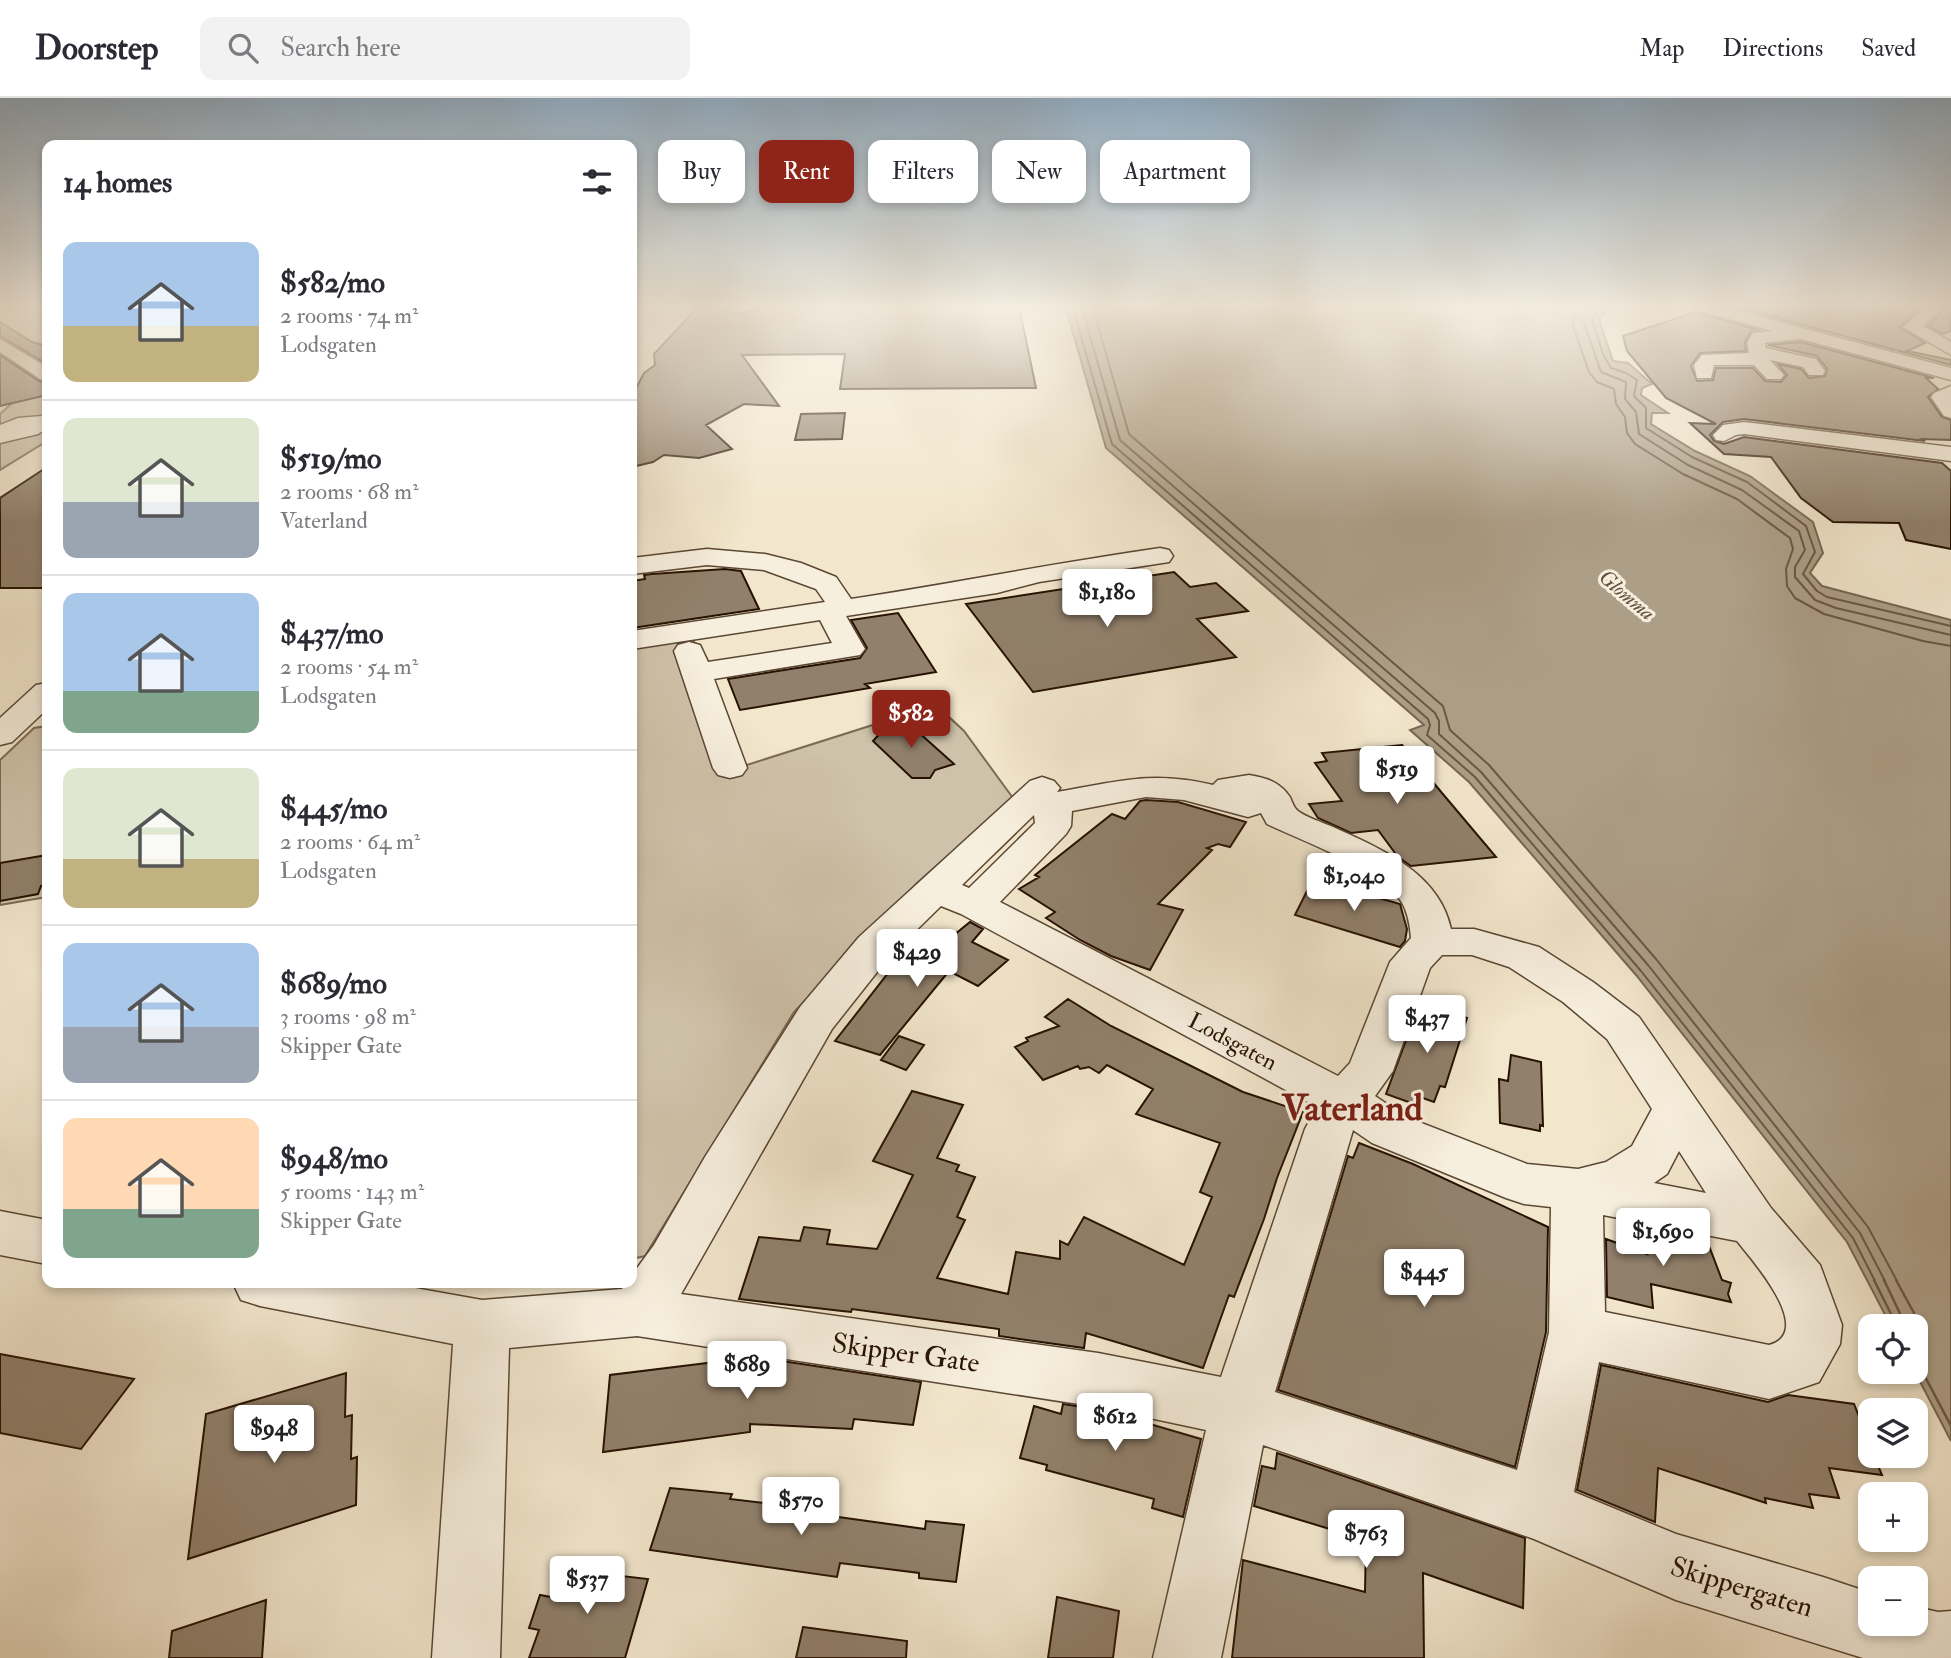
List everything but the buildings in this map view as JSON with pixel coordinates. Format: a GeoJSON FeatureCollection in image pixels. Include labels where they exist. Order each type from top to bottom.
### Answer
{"type":"FeatureCollection","features":[{"type":"Feature","properties":{"kind":"street"},"geometry":{"type":"LineString","coordinates":[[1951,393],[1941,397],[1942,403],[1951,412]]}},
{"type":"Feature","properties":{"kind":"street"},"geometry":{"type":"LineString","coordinates":[[1724,435],[1730,429],[1744,428],[1951,454]]}},
{"type":"Feature","properties":{"kind":"street"},"geometry":{"type":"LineString","coordinates":[[637,639],[997,585],[1037,574],[1160,556]]}},
{"type":"Feature","properties":{"kind":"street"},"geometry":{"type":"LineString","coordinates":[[637,563],[707,557],[765,562],[792,569],[826,583],[850,649],[697,673]]}},
{"type":"Feature","properties":{"kind":"street"},"geometry":{"type":"LineString","coordinates":[[683,632],[730,768]]}},
{"type":"Feature","properties":{"kind":"street"},"geometry":{"type":"LineString","coordinates":[[1,734],[42,697]]}},
{"type":"Feature","properties":{"kind":"street"},"geometry":{"type":"LineString","coordinates":[[1,734],[42,728]]}},
{"type":"Feature","properties":{"kind":"street"},"geometry":{"type":"LineString","coordinates":[[637,1312],[673,1261],[723,1171],[816,1018],[874,947],[933,888],[1041,799],[1148,787],[1235,792],[1265,790],[1276,799],[1280,816],[1377,866],[1409,886],[1420,899],[1432,926],[1431,942],[1411,962],[1370,1071],[1344,1100],[1329,1129],[1240,1409],[1187,1658]]}},
{"type":"Feature","properties":{"kind":"street"},"geometry":{"type":"LineString","coordinates":[[975,905],[1052,826],[1041,799]]}},
{"type":"Feature","properties":{"kind":"street","name":"Lodsgaten"},"geometry":{"type":"LineString","coordinates":[[933,888],[975,905],[1344,1100],[1389,1130],[1524,1184],[1577,1189]]}},
{"type":"Feature","properties":{"kind":"street"},"geometry":{"type":"LineString","coordinates":[[1431,942],[1474,942],[1524,957],[1578,992],[1623,1028],[1675,1110],[1753,1223],[1801,1282],[1814,1325],[1812,1344],[1799,1363],[1769,1372],[1577,1332]]}},
{"type":"Feature","properties":{"kind":"street"},"geometry":{"type":"LineString","coordinates":[[1577,1189],[1619,1180],[1650,1160],[1675,1110]]}},
{"type":"Feature","properties":{"kind":"street"},"geometry":{"type":"LineString","coordinates":[[1577,1189],[1753,1223]]}},
{"type":"Feature","properties":{"kind":"street"},"geometry":{"type":"LineString","coordinates":[[1539,1509],[1577,1332],[1577,1189]]}},
{"type":"Feature","properties":{"kind":"street"},"geometry":{"type":"LineString","coordinates":[[0,1233],[42,1241]]}},
{"type":"Feature","properties":{"kind":"street","name":"Skipper Gate"},"geometry":{"type":"LineString","coordinates":[[286,1288],[482,1325],[637,1312],[1098,1380],[1240,1409],[1539,1509]]}},
{"type":"Feature","properties":{"kind":"street"},"geometry":{"type":"LineString","coordinates":[[466,1658],[482,1325]]}},
{"type":"Feature","properties":{"kind":"street","name":"Skippergaten"},"geometry":{"type":"LineString","coordinates":[[1539,1509],[1676,1567],[1823,1610],[1899,1637],[1937,1646],[1951,1644]]}},
{"type":"Feature","properties":{"kind":"shaded area"},"geometry":{"type":"Polygon","coordinates":[[[42,384],[42,419],[31,418],[0,429],[0,414],[31,386],[42,384]]]}},
{"type":"Feature","properties":{"kind":"shaded area"},"geometry":{"type":"Polygon","coordinates":[[[42,427],[42,444],[0,470],[0,440],[42,427]]]}},
{"type":"Feature","properties":{"kind":"shaded area"},"geometry":{"type":"Polygon","coordinates":[[[691,631],[731,770],[936,705],[964,731],[1013,798],[916,884],[794,1012],[645,1256],[637,1258],[637,638],[691,631]]]}},
{"type":"Feature","properties":{"kind":"shaded area"},"geometry":{"type":"Polygon","coordinates":[[[42,727],[42,898],[0,905],[0,760],[34,728],[42,727]]]}},
{"type":"Feature","properties":{"kind":"water","name":"Glomma"},"geometry":{"type":"Polygon","coordinates":[[[1086,378],[1645,378],[1652,384],[1642,388],[1641,395],[1668,413],[1652,413],[1651,424],[1695,451],[1750,476],[1813,522],[1823,553],[1810,573],[1822,586],[1951,620],[1951,1441],[1921,1384],[1928,1384],[1928,1314],[1885,1314],[1847,1242],[1636,975],[1469,782],[1410,730],[1424,725],[1106,448],[1086,378]]]}},
{"type":"Feature","properties":{"kind":"district","name":"Vaterland"},"geometry":{"type":"Point","coordinates":[1352,1107]}}]}
